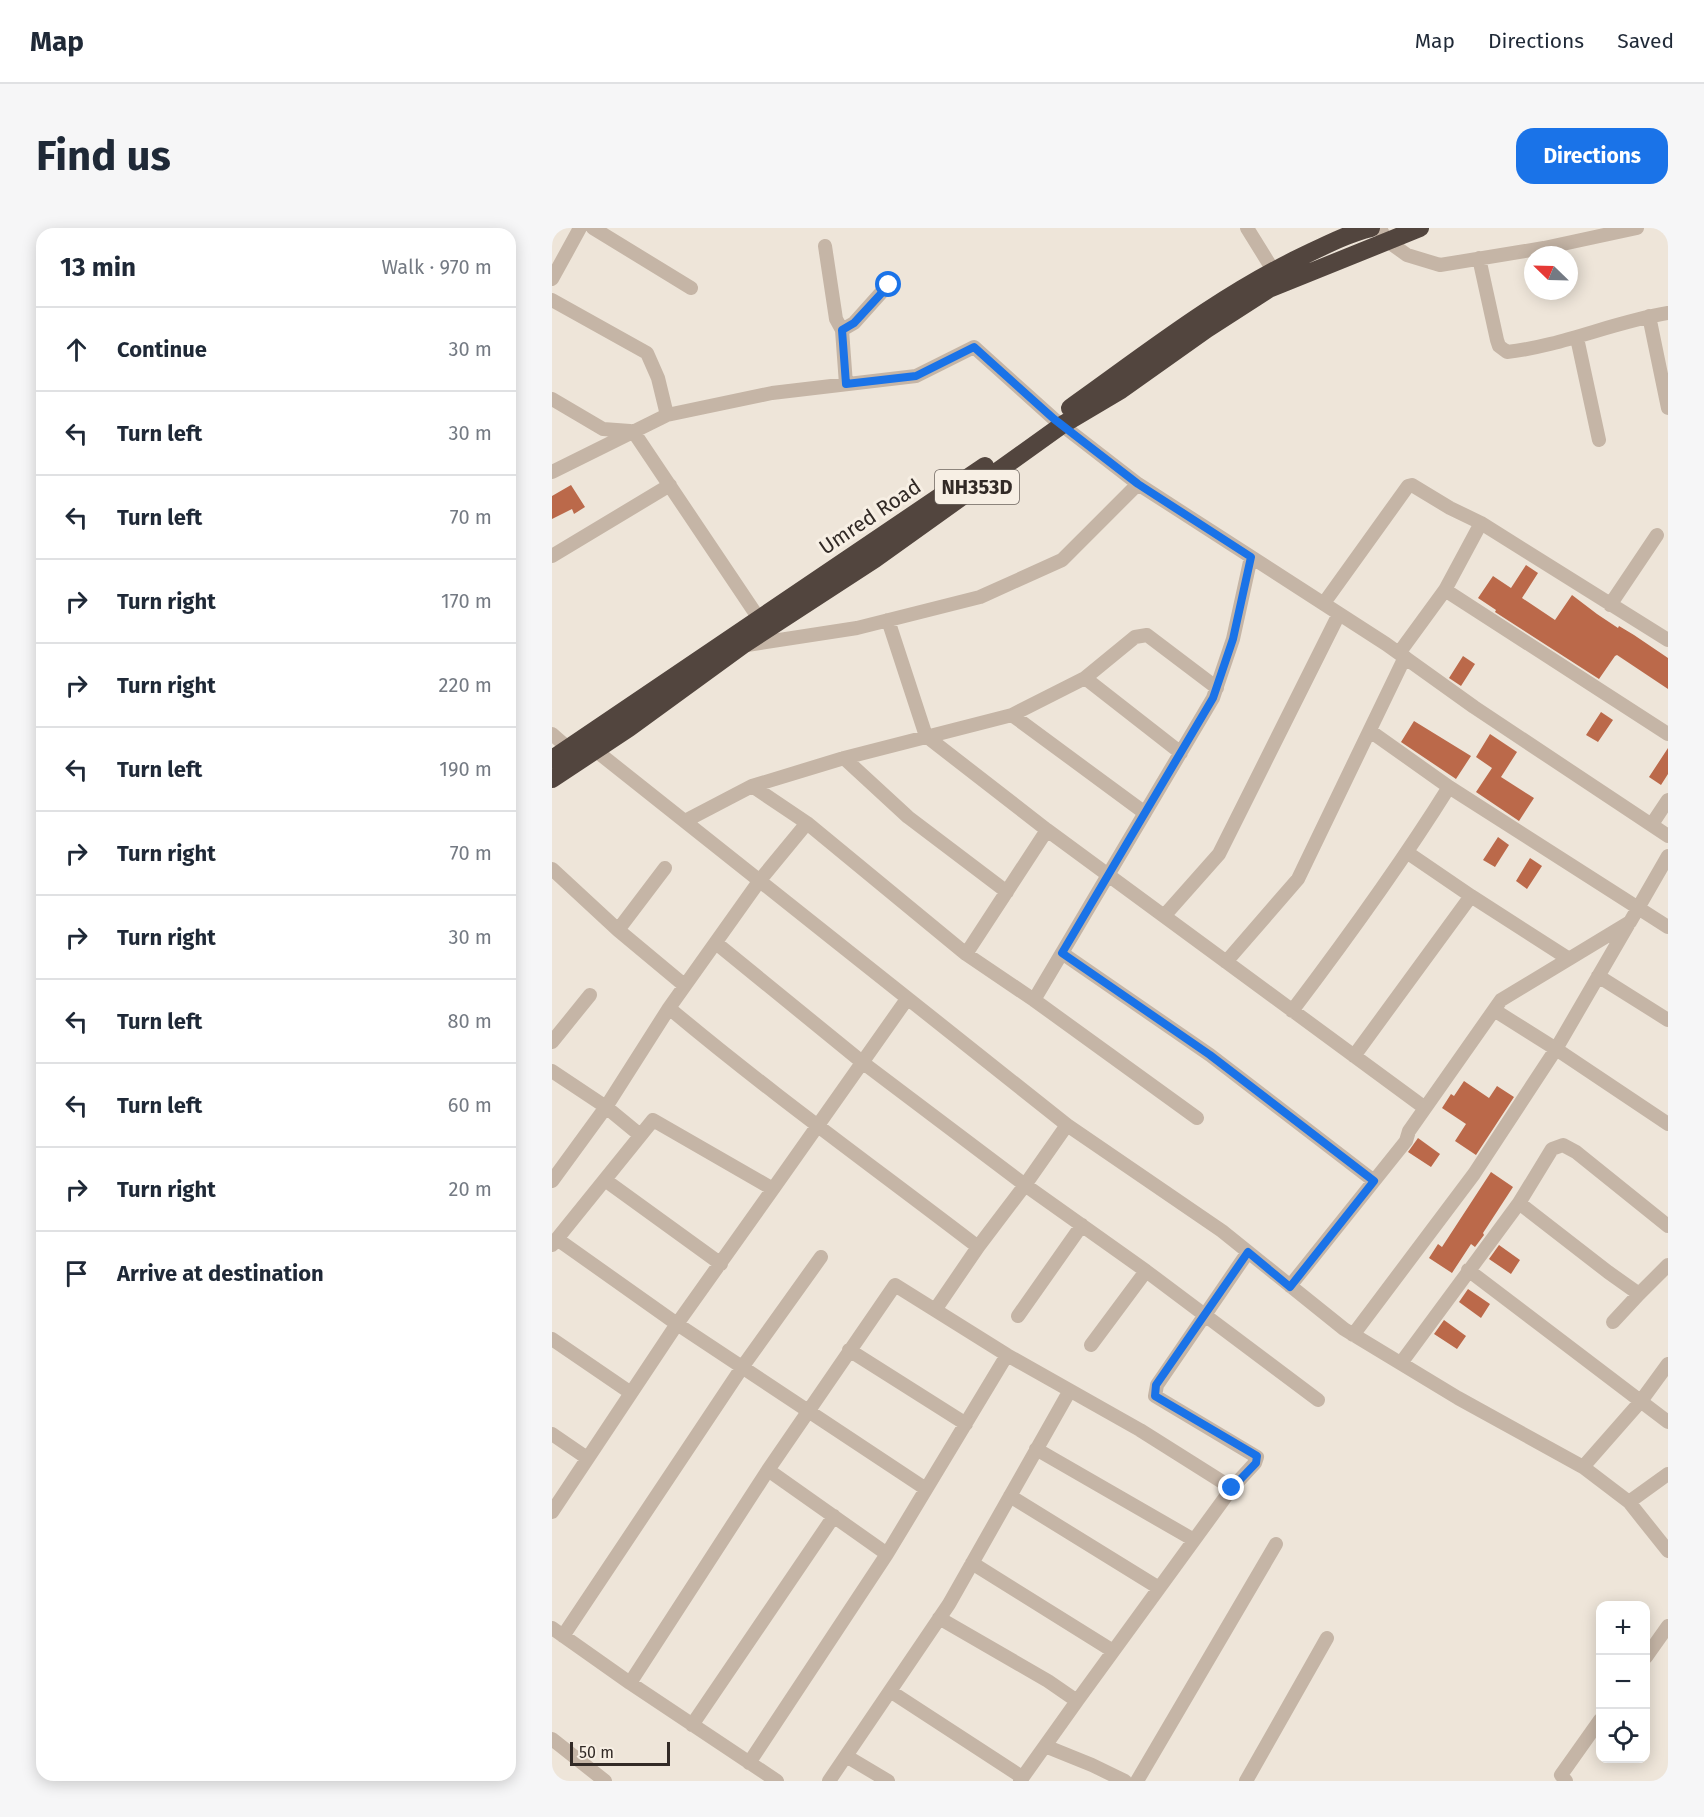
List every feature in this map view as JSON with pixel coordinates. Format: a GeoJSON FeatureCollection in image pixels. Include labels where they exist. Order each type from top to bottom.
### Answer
{"type":"FeatureCollection","features":[{"type":"Feature","properties":{"kind":"highway","name":"NH353D"},"geometry":{"type":"LineString","coordinates":[[552,779],[596,750],[763,624],[875,559],[1222,300],[1273,270],[1349,234],[1371,228]]}},
{"type":"Feature","properties":{"kind":"highway","name":"NH353D"},"geometry":{"type":"LineString","coordinates":[[1058,422],[1121,390],[1207,329],[1269,289],[1383,234],[1420,228]]}},
{"type":"Feature","properties":{"kind":"highway","name":"NH353D"},"geometry":{"type":"LineString","coordinates":[[552,759],[740,640]]}},
{"type":"Feature","properties":{"kind":"street"},"geometry":{"type":"LineString","coordinates":[[552,279],[580,228]]}},
{"type":"Feature","properties":{"kind":"street"},"geometry":{"type":"LineString","coordinates":[[593,228],[691,288]]}},
{"type":"Feature","properties":{"kind":"street"},"geometry":{"type":"LineString","coordinates":[[1247,228],[1273,270]]}},
{"type":"Feature","properties":{"kind":"street"},"geometry":{"type":"LineString","coordinates":[[1383,234],[1407,255],[1440,265],[1544,248],[1637,228]]}},
{"type":"Feature","properties":{"kind":"street"},"geometry":{"type":"LineString","coordinates":[[825,246],[836,319],[842,330],[846,384]]}},
{"type":"Feature","properties":{"kind":"street"},"geometry":{"type":"LineString","coordinates":[[1479,258],[1497,340],[1503,350],[1511,351],[1576,338],[1649,316],[1668,313]]}},
{"type":"Feature","properties":{"kind":"street"},"geometry":{"type":"LineString","coordinates":[[842,330],[854,323],[889,285]]}},
{"type":"Feature","properties":{"kind":"street"},"geometry":{"type":"LineString","coordinates":[[552,300],[646,353],[658,378],[667,415]]}},
{"type":"Feature","properties":{"kind":"street"},"geometry":{"type":"LineString","coordinates":[[1649,316],[1668,408]]}},
{"type":"Feature","properties":{"kind":"street"},"geometry":{"type":"LineString","coordinates":[[1576,338],[1599,440]]}},
{"type":"Feature","properties":{"kind":"street"},"geometry":{"type":"LineString","coordinates":[[552,472],[667,415],[772,393],[916,376],[974,347],[1058,422],[1138,484],[1324,603],[1474,707],[1668,836]]}},
{"type":"Feature","properties":{"kind":"street"},"geometry":{"type":"LineString","coordinates":[[552,399],[603,429],[633,431]]}},
{"type":"Feature","properties":{"kind":"street"},"geometry":{"type":"LineString","coordinates":[[633,431],[763,624]]}},
{"type":"Feature","properties":{"kind":"street"},"geometry":{"type":"LineString","coordinates":[[740,640],[857,628],[980,597],[1062,560],[1138,484]]}},
{"type":"Feature","properties":{"kind":"street"},"geometry":{"type":"LineString","coordinates":[[552,556],[670,485]]}},
{"type":"Feature","properties":{"kind":"street"},"geometry":{"type":"LineString","coordinates":[[1324,603],[1408,486],[1412,485],[1450,508],[1481,523],[1668,640]]}},
{"type":"Feature","properties":{"kind":"street"},"geometry":{"type":"LineString","coordinates":[[1226,962],[1298,879],[1370,731],[1402,655],[1445,590],[1481,523]]}},
{"type":"Feature","properties":{"kind":"street"},"geometry":{"type":"LineString","coordinates":[[1610,605],[1656,535]]}},
{"type":"Feature","properties":{"kind":"street"},"geometry":{"type":"LineString","coordinates":[[1034,1000],[1213,698],[1233,639],[1251,557]]}},
{"type":"Feature","properties":{"kind":"street"},"geometry":{"type":"LineString","coordinates":[[1445,590],[1668,734]]}},
{"type":"Feature","properties":{"kind":"street"},"geometry":{"type":"LineString","coordinates":[[1164,916],[1219,854],[1340,614]]}},
{"type":"Feature","properties":{"kind":"street"},"geometry":{"type":"LineString","coordinates":[[888,620],[926,736],[1047,830],[1425,1108]]}},
{"type":"Feature","properties":{"kind":"street"},"geometry":{"type":"LineString","coordinates":[[685,820],[752,786],[844,758],[1012,715],[1085,678],[1135,637],[1147,635],[1216,688]]}},
{"type":"Feature","properties":{"kind":"street"},"geometry":{"type":"LineString","coordinates":[[1085,678],[1181,753]]}},
{"type":"Feature","properties":{"kind":"street"},"geometry":{"type":"LineString","coordinates":[[1012,715],[1145,813]]}},
{"type":"Feature","properties":{"kind":"street"},"geometry":{"type":"LineString","coordinates":[[1370,731],[1449,787],[1668,927]]}},
{"type":"Feature","properties":{"kind":"street"},"geometry":{"type":"LineString","coordinates":[[552,734],[568,748]]}},
{"type":"Feature","properties":{"kind":"street"},"geometry":{"type":"LineString","coordinates":[[596,750],[1067,1125],[1222,1232],[1353,1335],[1458,1398],[1583,1467],[1629,1502],[1668,1551]]}},
{"type":"Feature","properties":{"kind":"street"},"geometry":{"type":"LineString","coordinates":[[844,758],[908,817],[1007,892]]}},
{"type":"Feature","properties":{"kind":"street"},"geometry":{"type":"LineString","coordinates":[[752,786],[807,823],[966,954],[1034,1000],[1197,1118]]}},
{"type":"Feature","properties":{"kind":"street"},"geometry":{"type":"LineString","coordinates":[[1292,1011],[1408,853],[1449,787]]}},
{"type":"Feature","properties":{"kind":"street"},"geometry":{"type":"LineString","coordinates":[[1652,824],[1668,800]]}},
{"type":"Feature","properties":{"kind":"street"},"geometry":{"type":"LineString","coordinates":[[552,1181],[606,1107],[684,985],[760,880],[807,823]]}},
{"type":"Feature","properties":{"kind":"street"},"geometry":{"type":"LineString","coordinates":[[966,954],[1047,830]]}},
{"type":"Feature","properties":{"kind":"street"},"geometry":{"type":"LineString","coordinates":[[1408,853],[1569,959]]}},
{"type":"Feature","properties":{"kind":"street"},"geometry":{"type":"LineString","coordinates":[[1353,1335],[1474,1174],[1556,1049],[1668,856]]}},
{"type":"Feature","properties":{"kind":"street"},"geometry":{"type":"LineString","coordinates":[[618,930],[666,868]]}},
{"type":"Feature","properties":{"kind":"street"},"geometry":{"type":"LineString","coordinates":[[552,869],[618,930],[684,985]]}},
{"type":"Feature","properties":{"kind":"street"},"geometry":{"type":"LineString","coordinates":[[1354,1056],[1471,896]]}},
{"type":"Feature","properties":{"kind":"street"},"geometry":{"type":"LineString","coordinates":[[1290,1287],[1406,1141],[1425,1108],[1501,1000],[1630,922]]}},
{"type":"Feature","properties":{"kind":"street"},"geometry":{"type":"LineString","coordinates":[[716,943],[862,1062],[1318,1400]]}},
{"type":"Feature","properties":{"kind":"street"},"geometry":{"type":"LineString","coordinates":[[1062,953],[1210,1055],[1374,1181]]}},
{"type":"Feature","properties":{"kind":"street"},"geometry":{"type":"LineString","coordinates":[[1598,976],[1668,1020]]}},
{"type":"Feature","properties":{"kind":"street"},"geometry":{"type":"LineString","coordinates":[[552,1042],[590,994]]}},
{"type":"Feature","properties":{"kind":"street"},"geometry":{"type":"LineString","coordinates":[[552,1512],[677,1324],[906,999]]}},
{"type":"Feature","properties":{"kind":"street"},"geometry":{"type":"LineString","coordinates":[[669,1008],[742,1070],[818,1124],[978,1247]]}},
{"type":"Feature","properties":{"kind":"street"},"geometry":{"type":"LineString","coordinates":[[1494,1010],[1668,1124]]}},
{"type":"Feature","properties":{"kind":"street"},"geometry":{"type":"LineString","coordinates":[[552,1071],[606,1107],[640,1135]]}},
{"type":"Feature","properties":{"kind":"street"},"geometry":{"type":"LineString","coordinates":[[773,1189],[653,1120],[555,1242],[926,1489]]}},
{"type":"Feature","properties":{"kind":"street"},"geometry":{"type":"LineString","coordinates":[[934,1310],[1067,1125]]}},
{"type":"Feature","properties":{"kind":"street"},"geometry":{"type":"LineString","coordinates":[[1401,1363],[1519,1203],[1552,1149],[1563,1145],[1576,1152],[1668,1226]]}},
{"type":"Feature","properties":{"kind":"street"},"geometry":{"type":"LineString","coordinates":[[605,1180],[721,1264]]}},
{"type":"Feature","properties":{"kind":"street"},"geometry":{"type":"LineString","coordinates":[[1519,1203],[1639,1294]]}},
{"type":"Feature","properties":{"kind":"street"},"geometry":{"type":"LineString","coordinates":[[1018,1316],[1082,1225]]}},
{"type":"Feature","properties":{"kind":"street"},"geometry":{"type":"LineString","coordinates":[[890,1691],[1021,1779],[1232,1488],[1256,1463],[1257,1456],[1155,1396],[1156,1385],[1248,1252]]}},
{"type":"Feature","properties":{"kind":"street"},"geometry":{"type":"LineString","coordinates":[[777,1781],[558,1632],[821,1257]]}},
{"type":"Feature","properties":{"kind":"street"},"geometry":{"type":"LineString","coordinates":[[1613,1322],[1668,1265]]}},
{"type":"Feature","properties":{"kind":"street"},"geometry":{"type":"LineString","coordinates":[[1468,1270],[1668,1422]]}},
{"type":"Feature","properties":{"kind":"street"},"geometry":{"type":"LineString","coordinates":[[1091,1345],[1146,1271]]}},
{"type":"Feature","properties":{"kind":"street"},"geometry":{"type":"LineString","coordinates":[[630,1683],[768,1470],[895,1285],[1069,1392],[1140,1430],[1232,1488]]}},
{"type":"Feature","properties":{"kind":"street"},"geometry":{"type":"LineString","coordinates":[[552,1339],[631,1393]]}},
{"type":"Feature","properties":{"kind":"street"},"geometry":{"type":"LineString","coordinates":[[849,1350],[966,1424]]}},
{"type":"Feature","properties":{"kind":"street"},"geometry":{"type":"LineString","coordinates":[[749,1763],[887,1554],[1007,1355]]}},
{"type":"Feature","properties":{"kind":"street"},"geometry":{"type":"LineString","coordinates":[[1583,1467],[1667,1368]]}},
{"type":"Feature","properties":{"kind":"street"},"geometry":{"type":"LineString","coordinates":[[829,1781],[949,1604],[1069,1392]]}},
{"type":"Feature","properties":{"kind":"street"},"geometry":{"type":"LineString","coordinates":[[552,1434],[587,1458]]}},
{"type":"Feature","properties":{"kind":"street"},"geometry":{"type":"LineString","coordinates":[[1036,1449],[1194,1540]]}},
{"type":"Feature","properties":{"kind":"street"},"geometry":{"type":"LineString","coordinates":[[768,1470],[887,1554]]}},
{"type":"Feature","properties":{"kind":"street"},"geometry":{"type":"LineString","coordinates":[[1629,1502],[1668,1474]]}},
{"type":"Feature","properties":{"kind":"street"},"geometry":{"type":"LineString","coordinates":[[1010,1496],[1159,1588]]}},
{"type":"Feature","properties":{"kind":"street"},"geometry":{"type":"LineString","coordinates":[[692,1725],[834,1516]]}},
{"type":"Feature","properties":{"kind":"street"},"geometry":{"type":"LineString","coordinates":[[1137,1781],[1276,1544]]}},
{"type":"Feature","properties":{"kind":"street"},"geometry":{"type":"LineString","coordinates":[[972,1563],[1113,1651]]}},
{"type":"Feature","properties":{"kind":"street"},"geometry":{"type":"LineString","coordinates":[[939,1618],[1048,1681],[1077,1701]]}},
{"type":"Feature","properties":{"kind":"street"},"geometry":{"type":"LineString","coordinates":[[1647,1655],[1668,1626]]}},
{"type":"Feature","properties":{"kind":"street"},"geometry":{"type":"LineString","coordinates":[[1246,1781],[1327,1638]]}},
{"type":"Feature","properties":{"kind":"street"},"geometry":{"type":"LineString","coordinates":[[1566,1781],[1561,1775],[1596,1726]]}},
{"type":"Feature","properties":{"kind":"street"},"geometry":{"type":"LineString","coordinates":[[552,1739],[605,1781]]}},
{"type":"Feature","properties":{"kind":"street"},"geometry":{"type":"LineString","coordinates":[[1045,1746],[1125,1781]]}},
{"type":"Feature","properties":{"kind":"street"},"geometry":{"type":"LineString","coordinates":[[846,1756],[888,1781]]}},
{"type":"Feature","properties":{"kind":"building"},"geometry":{"type":"Polygon","coordinates":[[[571,485],[585,507],[574,514],[572,509],[552,519],[552,496],[571,485]]]}},
{"type":"Feature","properties":{"kind":"building"},"geometry":{"type":"Polygon","coordinates":[[[1526,565],[1538,573],[1522,598],[1555,620],[1572,595],[1618,628],[1619,626],[1668,658],[1668,689],[1617,655],[1599,679],[1495,612],[1496,610],[1478,598],[1493,576],[1511,588],[1526,565]]]}},
{"type":"Feature","properties":{"kind":"building"},"geometry":{"type":"Polygon","coordinates":[[[1463,656],[1475,664],[1461,686],[1449,678],[1463,656]]]}},
{"type":"Feature","properties":{"kind":"building"},"geometry":{"type":"Polygon","coordinates":[[[1601,712],[1613,720],[1598,742],[1586,735],[1601,712]]]}},
{"type":"Feature","properties":{"kind":"building"},"geometry":{"type":"Polygon","coordinates":[[[1414,721],[1471,756],[1456,779],[1401,742],[1414,721]]]}},
{"type":"Feature","properties":{"kind":"building"},"geometry":{"type":"Polygon","coordinates":[[[1490,734],[1517,752],[1501,777],[1534,798],[1519,821],[1476,792],[1492,768],[1476,757],[1490,734]]]}},
{"type":"Feature","properties":{"kind":"building"},"geometry":{"type":"Polygon","coordinates":[[[1668,748],[1668,774],[1661,785],[1649,777],[1668,748]]]}},
{"type":"Feature","properties":{"kind":"building"},"geometry":{"type":"Polygon","coordinates":[[[1498,837],[1509,845],[1495,867],[1483,860],[1498,837]]]}},
{"type":"Feature","properties":{"kind":"building"},"geometry":{"type":"Polygon","coordinates":[[[1530,858],[1542,866],[1527,889],[1516,881],[1530,858]]]}},
{"type":"Feature","properties":{"kind":"building"},"geometry":{"type":"Polygon","coordinates":[[[1464,1081],[1489,1098],[1497,1086],[1514,1097],[1476,1155],[1455,1141],[1466,1124],[1442,1108],[1451,1094],[1454,1096],[1464,1081]]]}},
{"type":"Feature","properties":{"kind":"building"},"geometry":{"type":"Polygon","coordinates":[[[1418,1138],[1440,1154],[1431,1167],[1408,1152],[1418,1138]]]}},
{"type":"Feature","properties":{"kind":"building"},"geometry":{"type":"Polygon","coordinates":[[[1491,1172],[1513,1187],[1483,1233],[1484,1235],[1475,1247],[1471,1244],[1452,1273],[1429,1258],[1438,1244],[1442,1247],[1491,1172]]]}},
{"type":"Feature","properties":{"kind":"building"},"geometry":{"type":"Polygon","coordinates":[[[1499,1245],[1520,1260],[1511,1274],[1489,1259],[1499,1245]]]}},
{"type":"Feature","properties":{"kind":"building"},"geometry":{"type":"Polygon","coordinates":[[[1468,1289],[1490,1304],[1481,1318],[1459,1302],[1468,1289]]]}},
{"type":"Feature","properties":{"kind":"building"},"geometry":{"type":"Polygon","coordinates":[[[1444,1320],[1466,1336],[1457,1349],[1434,1334],[1444,1320]]]}},
{"type":"Feature","properties":{"kind":"route"},"geometry":{"type":"LineString","coordinates":[[889,285],[854,323],[842,330],[846,384],[916,376],[974,347],[1054,419],[1138,484],[1251,557],[1233,639],[1213,698],[1062,953],[1210,1055],[1374,1181],[1290,1287],[1248,1252],[1156,1385],[1155,1396],[1257,1456],[1256,1463],[1232,1488]]}}]}
